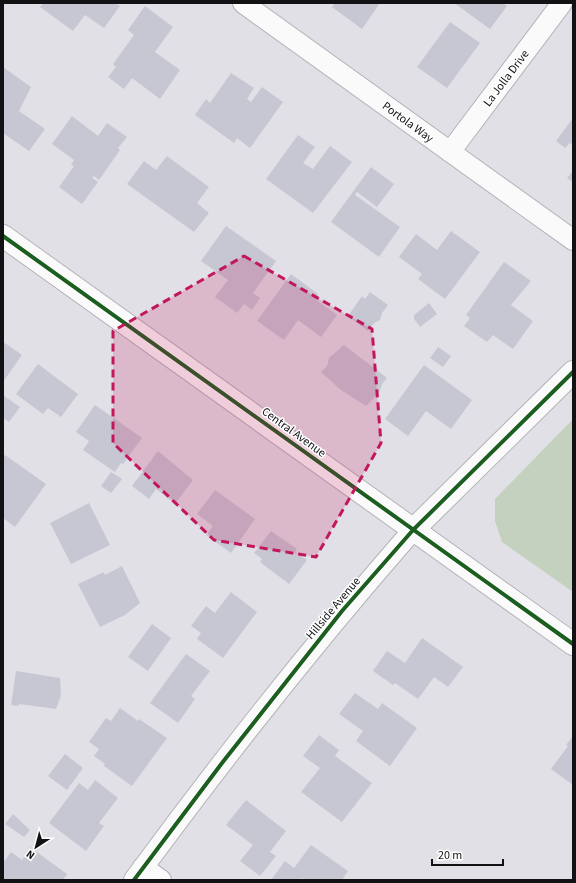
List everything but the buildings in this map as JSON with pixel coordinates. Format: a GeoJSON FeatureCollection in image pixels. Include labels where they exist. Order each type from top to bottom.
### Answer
{"type":"FeatureCollection","features":[{"type":"Feature","properties":{"kind":"main road","name":"Central Avenue"},"geometry":{"type":"LineString","coordinates":[[3,236],[573,644]]}},
{"type":"Feature","properties":{"kind":"main road","name":"Hillside Avenue"},"geometry":{"type":"LineString","coordinates":[[413,530],[573,372]]}},
{"type":"Feature","properties":{"kind":"street","name":"Portola Way"},"geometry":{"type":"LineString","coordinates":[[243,3],[573,240]]}},
{"type":"Feature","properties":{"kind":"street","name":"La Jolla Drive"},"geometry":{"type":"LineString","coordinates":[[450,152],[562,3]]}},
{"type":"Feature","properties":{"kind":"street","name":"Hillside Avenue"},"geometry":{"type":"LineString","coordinates":[[138,874],[227,757],[342,611],[413,530]]}},
{"type":"Feature","properties":{"kind":"street"},"geometry":{"type":"LineString","coordinates":[[138,874],[161,880]]}},
{"type":"Feature","properties":{"kind":"highlighted area"},"geometry":{"type":"Polygon","coordinates":[[[244,256],[372,329],[381,443],[316,557],[214,540],[113,443],[113,331],[244,256]]]}},
{"type":"Feature","properties":{"kind":"green space"},"geometry":{"type":"Polygon","coordinates":[[[573,419],[573,592],[502,542],[495,521],[495,499],[573,419]]]}},
{"type":"Feature","properties":{"kind":"cycle path"},"geometry":{"type":"LineString","coordinates":[[3,236],[573,644]]}},
{"type":"Feature","properties":{"kind":"cycle path"},"geometry":{"type":"LineString","coordinates":[[134,880],[222,763],[342,611],[413,530],[573,372]]}}]}
